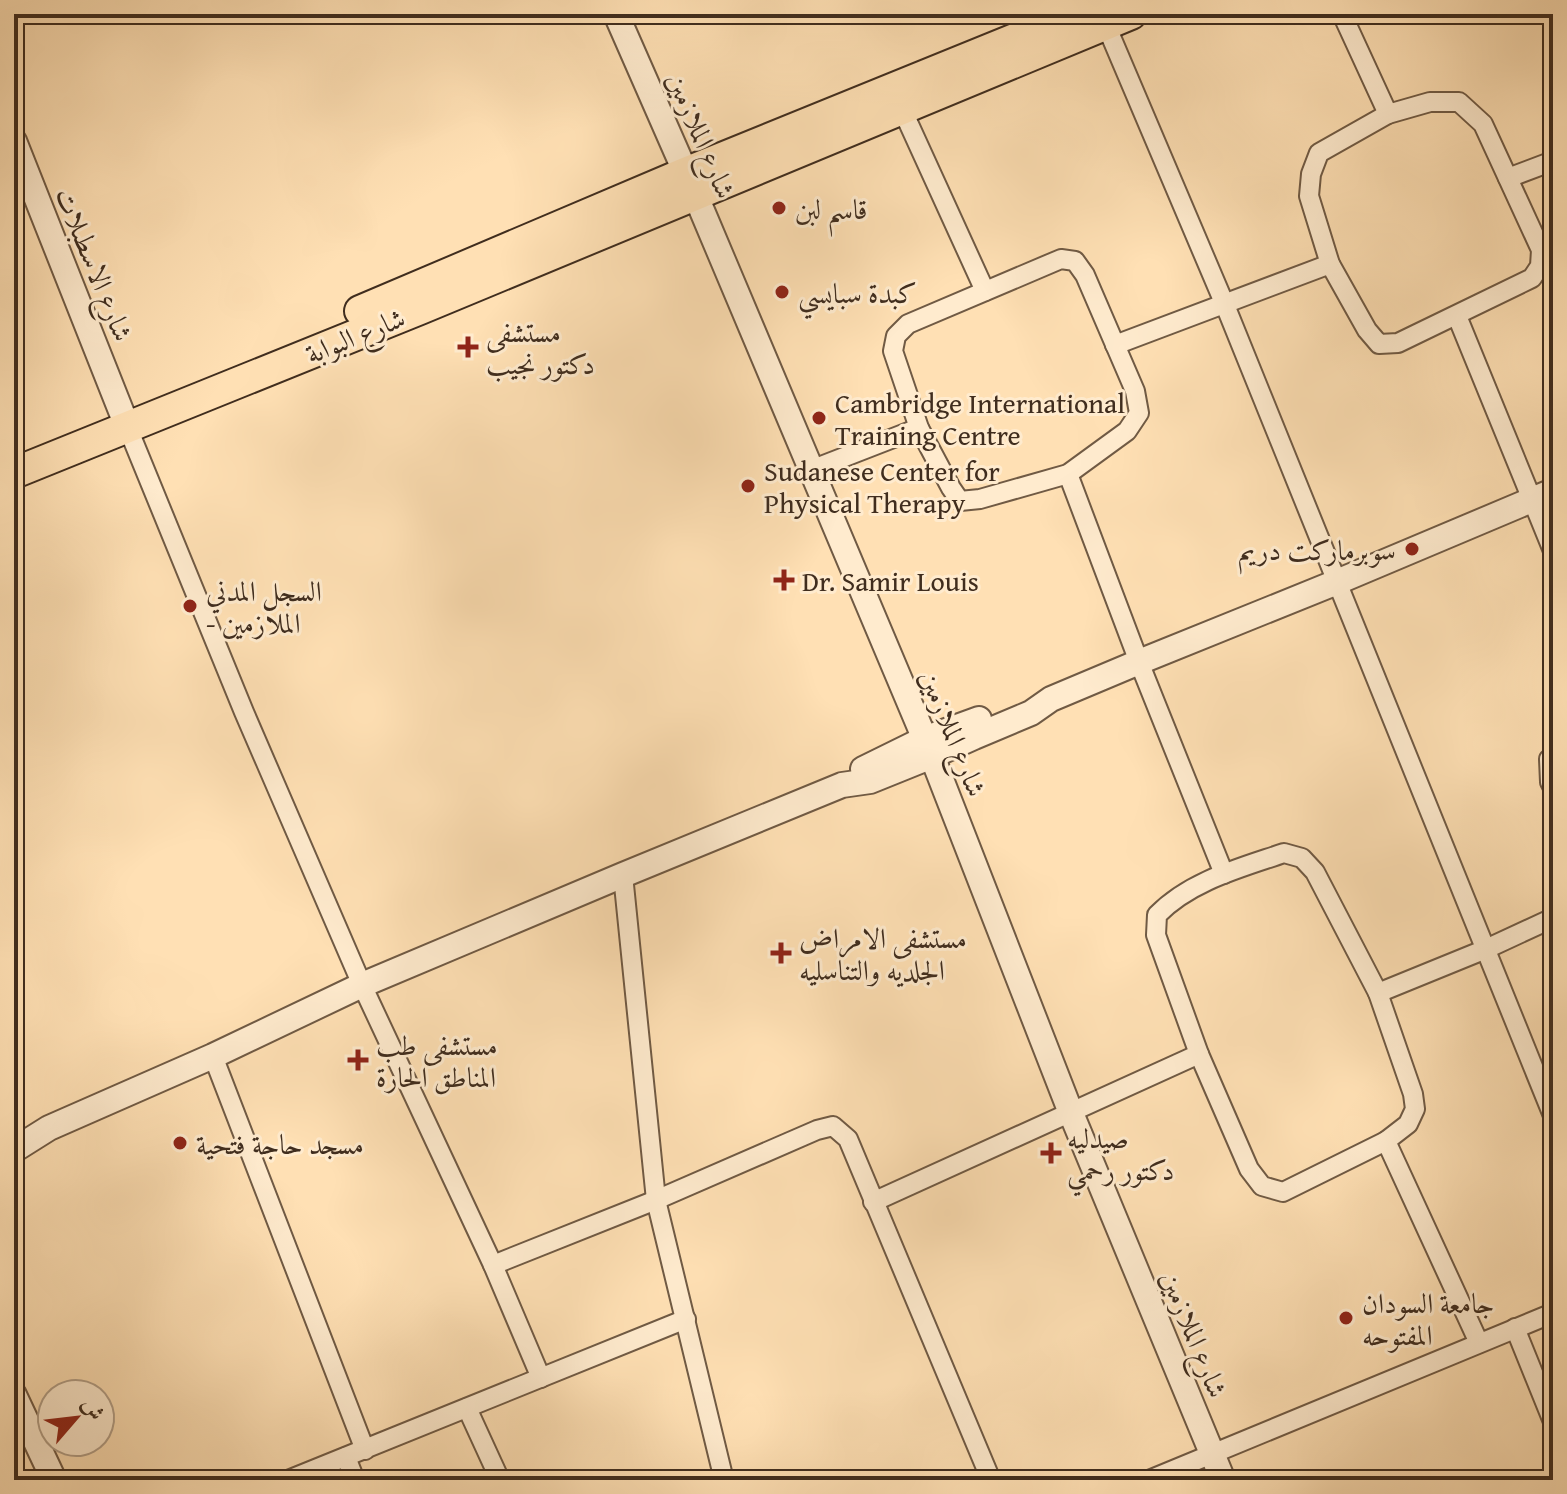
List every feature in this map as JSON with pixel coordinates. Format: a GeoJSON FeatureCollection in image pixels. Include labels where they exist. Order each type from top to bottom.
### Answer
{"type":"FeatureCollection","features":[{"type":"Feature","properties":{"kind":"main road"},"geometry":{"type":"LineString","coordinates":[[690,183],[1076,14]]}},
{"type":"Feature","properties":{"kind":"main road"},"geometry":{"type":"LineString","coordinates":[[690,183],[902,109],[1119,19]]}},
{"type":"Feature","properties":{"kind":"main road","name":"شارع البوابة"},"geometry":{"type":"LineString","coordinates":[[14,452],[124,418],[420,309],[690,183]]}},
{"type":"Feature","properties":{"kind":"main road","name":"شارع البوابة"},"geometry":{"type":"LineString","coordinates":[[14,473],[124,418]]}},
{"type":"Feature","properties":{"kind":"street","name":"شارع الملازمين"},"geometry":{"type":"LineString","coordinates":[[616,14],[910,704],[1071,1113],[1223,1480]]}},
{"type":"Feature","properties":{"kind":"street"},"geometry":{"type":"LineString","coordinates":[[1342,14],[1388,114]]}},
{"type":"Feature","properties":{"kind":"street"},"geometry":{"type":"LineString","coordinates":[[1119,19],[1225,305],[1553,1116]]}},
{"type":"Feature","properties":{"kind":"street"},"geometry":{"type":"LineString","coordinates":[[1430,102],[1459,102],[1483,124],[1541,250],[1540,266],[1532,278],[1398,343],[1379,344],[1367,330],[1330,264],[1309,196],[1311,174],[1319,153],[1388,114],[1430,102]]}},
{"type":"Feature","properties":{"kind":"street"},"geometry":{"type":"LineString","coordinates":[[902,109],[985,291]]}},
{"type":"Feature","properties":{"kind":"street","name":"شارع الاسطبلات"},"geometry":{"type":"LineString","coordinates":[[14,141],[124,418]]}},
{"type":"Feature","properties":{"kind":"street"},"geometry":{"type":"LineString","coordinates":[[1508,178],[1553,161]]}},
{"type":"Feature","properties":{"kind":"street"},"geometry":{"type":"LineString","coordinates":[[1061,259],[1075,261],[1085,275],[1135,391],[1139,413],[1127,431],[1068,474],[980,499],[960,501],[919,428],[893,351],[896,336],[908,324],[985,291],[1061,259]]}},
{"type":"Feature","properties":{"kind":"street"},"geometry":{"type":"LineString","coordinates":[[1115,345],[1330,264]]}},
{"type":"Feature","properties":{"kind":"street"},"geometry":{"type":"LineString","coordinates":[[1457,316],[1542,496],[1553,551]]}},
{"type":"Feature","properties":{"kind":"street"},"geometry":{"type":"LineString","coordinates":[[124,418],[244,712],[362,985],[493,1265],[541,1378]]}},
{"type":"Feature","properties":{"kind":"street"},"geometry":{"type":"LineString","coordinates":[[811,470],[919,428]]}},
{"type":"Feature","properties":{"kind":"street"},"geometry":{"type":"LineString","coordinates":[[1068,474],[1224,874]]}},
{"type":"Feature","properties":{"kind":"street"},"geometry":{"type":"LineString","coordinates":[[928,748],[974,737],[1031,713],[1051,699],[1542,496]]}},
{"type":"Feature","properties":{"kind":"street"},"geometry":{"type":"LineString","coordinates":[[14,1150],[49,1128],[213,1056],[362,985],[842,785],[870,781],[962,725],[1028,701],[1051,699]]}},
{"type":"Feature","properties":{"kind":"street"},"geometry":{"type":"LineString","coordinates":[[910,704],[943,722],[962,725]]}},
{"type":"Feature","properties":{"kind":"street"},"geometry":{"type":"LineString","coordinates":[[1553,756],[1549,759],[1553,788]]}},
{"type":"Feature","properties":{"kind":"street"},"geometry":{"type":"LineString","coordinates":[[1284,853],[1302,858],[1315,872],[1378,993],[1413,1094],[1415,1109],[1408,1124],[1386,1141],[1283,1192],[1262,1186],[1249,1169],[1199,1054],[1156,935],[1157,915],[1172,900],[1224,874],[1284,853]]}},
{"type":"Feature","properties":{"kind":"street"},"geometry":{"type":"LineString","coordinates":[[623,875],[656,1200],[724,1480]]}},
{"type":"Feature","properties":{"kind":"street"},"geometry":{"type":"LineString","coordinates":[[1378,993],[1553,918]]}},
{"type":"Feature","properties":{"kind":"street"},"geometry":{"type":"LineString","coordinates":[[873,1202],[1199,1054]]}},
{"type":"Feature","properties":{"kind":"street"},"geometry":{"type":"LineString","coordinates":[[213,1056],[365,1450]]}},
{"type":"Feature","properties":{"kind":"street"},"geometry":{"type":"LineString","coordinates":[[493,1265],[833,1126],[848,1139],[991,1480]]}},
{"type":"Feature","properties":{"kind":"street"},"geometry":{"type":"LineString","coordinates":[[14,1135],[49,1128]]}},
{"type":"Feature","properties":{"kind":"street"},"geometry":{"type":"LineString","coordinates":[[1386,1141],[1479,1343]]}},
{"type":"Feature","properties":{"kind":"street"},"geometry":{"type":"LineString","coordinates":[[1149,1480],[1553,1313]]}},
{"type":"Feature","properties":{"kind":"street"},"geometry":{"type":"LineString","coordinates":[[288,1480],[686,1319]]}},
{"type":"Feature","properties":{"kind":"street"},"geometry":{"type":"LineString","coordinates":[[1515,1328],[1553,1422]]}},
{"type":"Feature","properties":{"kind":"street"},"geometry":{"type":"LineString","coordinates":[[14,1395],[54,1480]]}},
{"type":"Feature","properties":{"kind":"street"},"geometry":{"type":"LineString","coordinates":[[467,1408],[500,1480]]}},
{"type":"Feature","properties":{"kind":"street"},"geometry":{"type":"LineString","coordinates":[[346,1457],[355,1480]]}},
{"type":"Feature","properties":{"kind":"place","name":"قاسم لبن"},"geometry":{"type":"Point","coordinates":[779,208]}},
{"type":"Feature","properties":{"kind":"place","name":"كبدة سبايسي"},"geometry":{"type":"Point","coordinates":[782,292]}},
{"type":"Feature","properties":{"kind":"place","name":"مستشفى دكتور نجيب"},"geometry":{"type":"Point","coordinates":[468,347]}},
{"type":"Feature","properties":{"kind":"place","name":"Cambridge International Training Centre"},"geometry":{"type":"Point","coordinates":[819,418]}},
{"type":"Feature","properties":{"kind":"place","name":"Sudanese Center for Physical Therapy"},"geometry":{"type":"Point","coordinates":[748,486]}},
{"type":"Feature","properties":{"kind":"place","name":"سوبرماركت دريم"},"geometry":{"type":"Point","coordinates":[1412,549]}},
{"type":"Feature","properties":{"kind":"place","name":"Dr. Samir Louis"},"geometry":{"type":"Point","coordinates":[784,580]}},
{"type":"Feature","properties":{"kind":"place","name":"السجل المدني - الملازمين"},"geometry":{"type":"Point","coordinates":[190,606]}},
{"type":"Feature","properties":{"kind":"place","name":"مستشفى الامراض الجلديه والتناسليه"},"geometry":{"type":"Point","coordinates":[781,953]}},
{"type":"Feature","properties":{"kind":"place","name":"مستشفى طب المناطق الحارة"},"geometry":{"type":"Point","coordinates":[358,1060]}},
{"type":"Feature","properties":{"kind":"place","name":"مسجد حاجة فتحية"},"geometry":{"type":"Point","coordinates":[180,1143]}},
{"type":"Feature","properties":{"kind":"place","name":"صيدليه دكتور رحمي"},"geometry":{"type":"Point","coordinates":[1051,1153]}},
{"type":"Feature","properties":{"kind":"place","name":"جامعة السودان المفتوحه"},"geometry":{"type":"Point","coordinates":[1346,1318]}}]}
